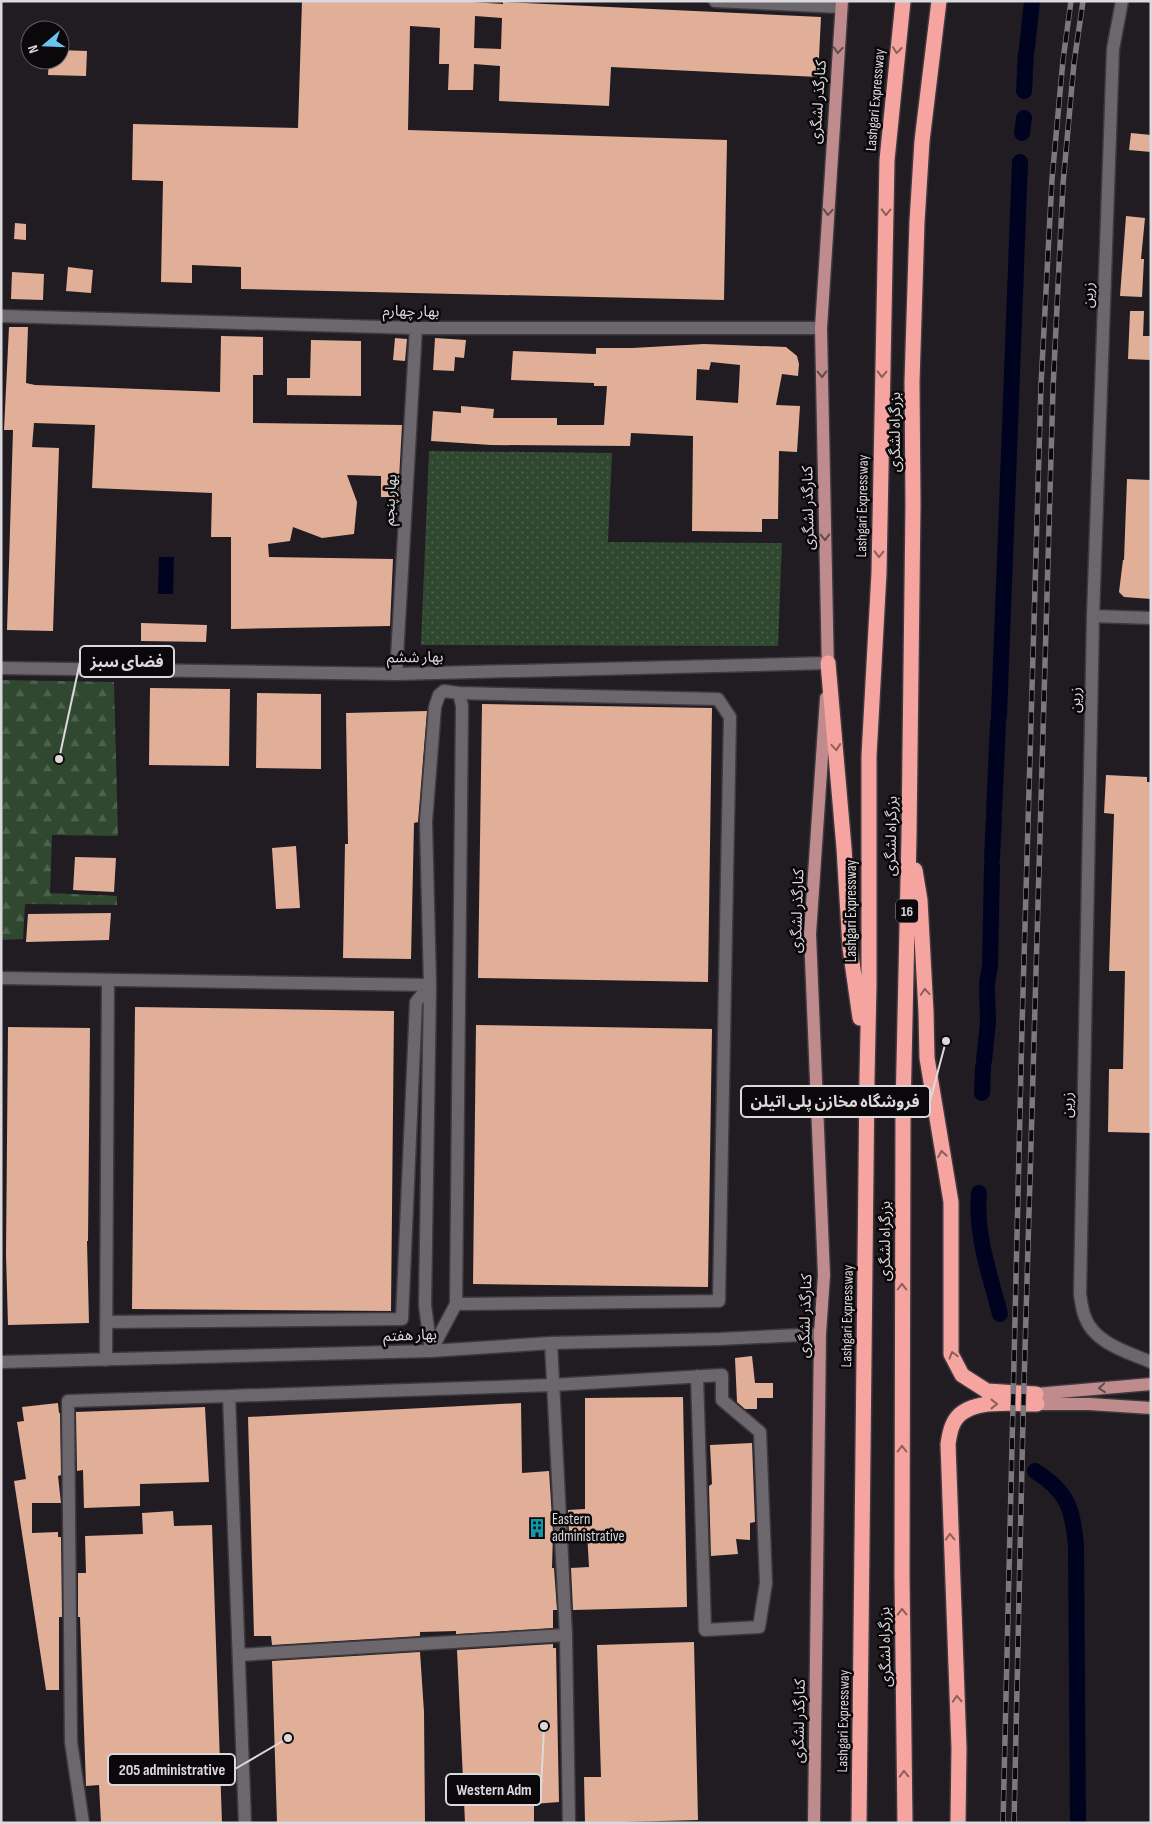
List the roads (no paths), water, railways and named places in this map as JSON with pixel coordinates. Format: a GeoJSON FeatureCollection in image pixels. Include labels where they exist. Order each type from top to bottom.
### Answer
{"type":"FeatureCollection","features":[{"type":"Feature","properties":{"kind":"highway","name":"Lashgari Expressway"},"geometry":{"type":"LineString","coordinates":[[859,1823],[866,1077],[869,985],[869,756],[879,573],[887,160],[902,1]]}},
{"type":"Feature","properties":{"kind":"highway","name":"بزرگراه لشگری"},"geometry":{"type":"LineString","coordinates":[[905,1823],[902,1576],[903,1110],[909,836],[913,504],[912,382],[917,222],[922,141],[939,1]]}},
{"type":"Feature","properties":{"kind":"highway"},"geometry":{"type":"LineString","coordinates":[[828,663],[844,848],[850,948],[858,994],[866,1077]]}},
{"type":"Feature","properties":{"kind":"highway"},"geometry":{"type":"LineString","coordinates":[[909,836],[920,900],[927,1058],[951,1202],[951,1354],[962,1375],[987,1391],[1036,1399]]}},
{"type":"Feature","properties":{"kind":"highway"},"geometry":{"type":"LineString","coordinates":[[958,1823],[959,1748],[948,1444],[953,1423],[967,1408],[986,1404],[1036,1399]]}},
{"type":"Feature","properties":{"kind":"main road","name":"کنارگذر لشگری"},"geometry":{"type":"LineString","coordinates":[[814,1823],[820,1334],[824,1275],[810,934],[828,663],[821,328],[841,4]]}},
{"type":"Feature","properties":{"kind":"main road"},"geometry":{"type":"LineString","coordinates":[[1036,1399],[1151,1384]]}},
{"type":"Feature","properties":{"kind":"main road"},"geometry":{"type":"LineString","coordinates":[[1036,1399],[1151,1408]]}},
{"type":"Feature","properties":{"kind":"street"},"geometry":{"type":"LineString","coordinates":[[715,1],[841,4]]}},
{"type":"Feature","properties":{"kind":"street","name":"زرین"},"geometry":{"type":"LineString","coordinates":[[1122,1],[1113,49],[1093,616],[1080,1294],[1085,1318],[1096,1335],[1151,1362]]}},
{"type":"Feature","properties":{"kind":"street","name":"بهار چهارم"},"geometry":{"type":"LineString","coordinates":[[1,316],[416,328],[821,328]]}},
{"type":"Feature","properties":{"kind":"street","name":"بهار پنجم"},"geometry":{"type":"LineString","coordinates":[[396,674],[416,328]]}},
{"type":"Feature","properties":{"kind":"street"},"geometry":{"type":"LineString","coordinates":[[1093,616],[1151,618]]}},
{"type":"Feature","properties":{"kind":"street","name":"بهار ششم"},"geometry":{"type":"LineString","coordinates":[[1,668],[396,674],[828,663]]}},
{"type":"Feature","properties":{"kind":"street"},"geometry":{"type":"LineString","coordinates":[[431,1351],[425,1305],[430,985],[426,822],[435,707],[439,695],[444,691],[459,693],[718,700],[730,717],[719,1300],[456,1304]]}},
{"type":"Feature","properties":{"kind":"street"},"geometry":{"type":"LineString","coordinates":[[431,1351],[456,1304],[462,716],[459,693]]}},
{"type":"Feature","properties":{"kind":"street"},"geometry":{"type":"LineString","coordinates":[[1,978],[430,985]]}},
{"type":"Feature","properties":{"kind":"street"},"geometry":{"type":"LineString","coordinates":[[106,1360],[108,981]]}},
{"type":"Feature","properties":{"kind":"street"},"geometry":{"type":"LineString","coordinates":[[106,1322],[402,1319],[416,1002],[430,985]]}},
{"type":"Feature","properties":{"kind":"street","name":"بهار هفتم"},"geometry":{"type":"LineString","coordinates":[[1,1362],[431,1351],[551,1343],[719,1339],[820,1334]]}},
{"type":"Feature","properties":{"kind":"street"},"geometry":{"type":"LineString","coordinates":[[551,1343],[566,1635],[569,1823]]}},
{"type":"Feature","properties":{"kind":"street"},"geometry":{"type":"LineString","coordinates":[[83,1823],[71,1742],[68,1401],[552,1385],[697,1376],[722,1375],[722,1400],[760,1432],[766,1583],[758,1627],[706,1630],[697,1376]]}},
{"type":"Feature","properties":{"kind":"street"},"geometry":{"type":"LineString","coordinates":[[229,1396],[246,1823]]}},
{"type":"Feature","properties":{"kind":"street"},"geometry":{"type":"LineString","coordinates":[[239,1654],[566,1635]]}},
{"type":"Feature","properties":{"kind":"water"},"geometry":{"type":"Polygon","coordinates":[[[159,557],[174,557],[173,594],[158,594],[159,557]]]}},
{"type":"Feature","properties":{"kind":"waterway"},"geometry":{"type":"LineString","coordinates":[[1027,48],[1032,1]]}},
{"type":"Feature","properties":{"kind":"waterway"},"geometry":{"type":"LineString","coordinates":[[1025,70],[1026,53]]}},
{"type":"Feature","properties":{"kind":"waterway"},"geometry":{"type":"LineString","coordinates":[[1024,91],[1025,74]]}},
{"type":"Feature","properties":{"kind":"waterway"},"geometry":{"type":"LineString","coordinates":[[1022,133],[1024,118]]}},
{"type":"Feature","properties":{"kind":"waterway"},"geometry":{"type":"LineString","coordinates":[[999,716],[1020,162]]}},
{"type":"Feature","properties":{"kind":"waterway"},"geometry":{"type":"LineString","coordinates":[[994,813],[998,723]]}},
{"type":"Feature","properties":{"kind":"waterway"},"geometry":{"type":"LineString","coordinates":[[992,858],[994,819]]}},
{"type":"Feature","properties":{"kind":"waterway"},"geometry":{"type":"LineString","coordinates":[[987,984],[990,965],[992,865]]}},
{"type":"Feature","properties":{"kind":"waterway"},"geometry":{"type":"LineString","coordinates":[[984,1061],[988,1022],[987,990]]}},
{"type":"Feature","properties":{"kind":"waterway"},"geometry":{"type":"LineString","coordinates":[[982,1093],[983,1067]]}},
{"type":"Feature","properties":{"kind":"waterway"},"geometry":{"type":"LineString","coordinates":[[979,1193],[978,1208],[981,1239],[1000,1314]]}},
{"type":"Feature","properties":{"kind":"waterway"},"geometry":{"type":"LineString","coordinates":[[1035,1471],[1055,1486],[1066,1502],[1073,1520],[1076,1545],[1078,1823]]}},
{"type":"Feature","properties":{"kind":"railway"},"geometry":{"type":"LineString","coordinates":[[1003,1823],[1022,1027],[1041,385],[1052,179],[1063,60],[1071,1]]}},
{"type":"Feature","properties":{"kind":"railway"},"geometry":{"type":"LineString","coordinates":[[1014,1823],[1023,1419],[1053,389],[1063,184],[1074,63],[1083,1]]}},
{"type":"Feature","properties":{"kind":"place","name":"فضای سبز"},"geometry":{"type":"Point","coordinates":[59,759]}},
{"type":"Feature","properties":{"kind":"place","name":"فروشگاه مخازن پلی اتیلن"},"geometry":{"type":"Point","coordinates":[946,1041]}},
{"type":"Feature","properties":{"kind":"place","name":"Eastern administrative"},"geometry":{"type":"Point","coordinates":[537,1528]}},
{"type":"Feature","properties":{"kind":"place","name":"Western Adm"},"geometry":{"type":"Point","coordinates":[544,1726]}},
{"type":"Feature","properties":{"kind":"place","name":"205 administrative"},"geometry":{"type":"Point","coordinates":[288,1738]}}]}
